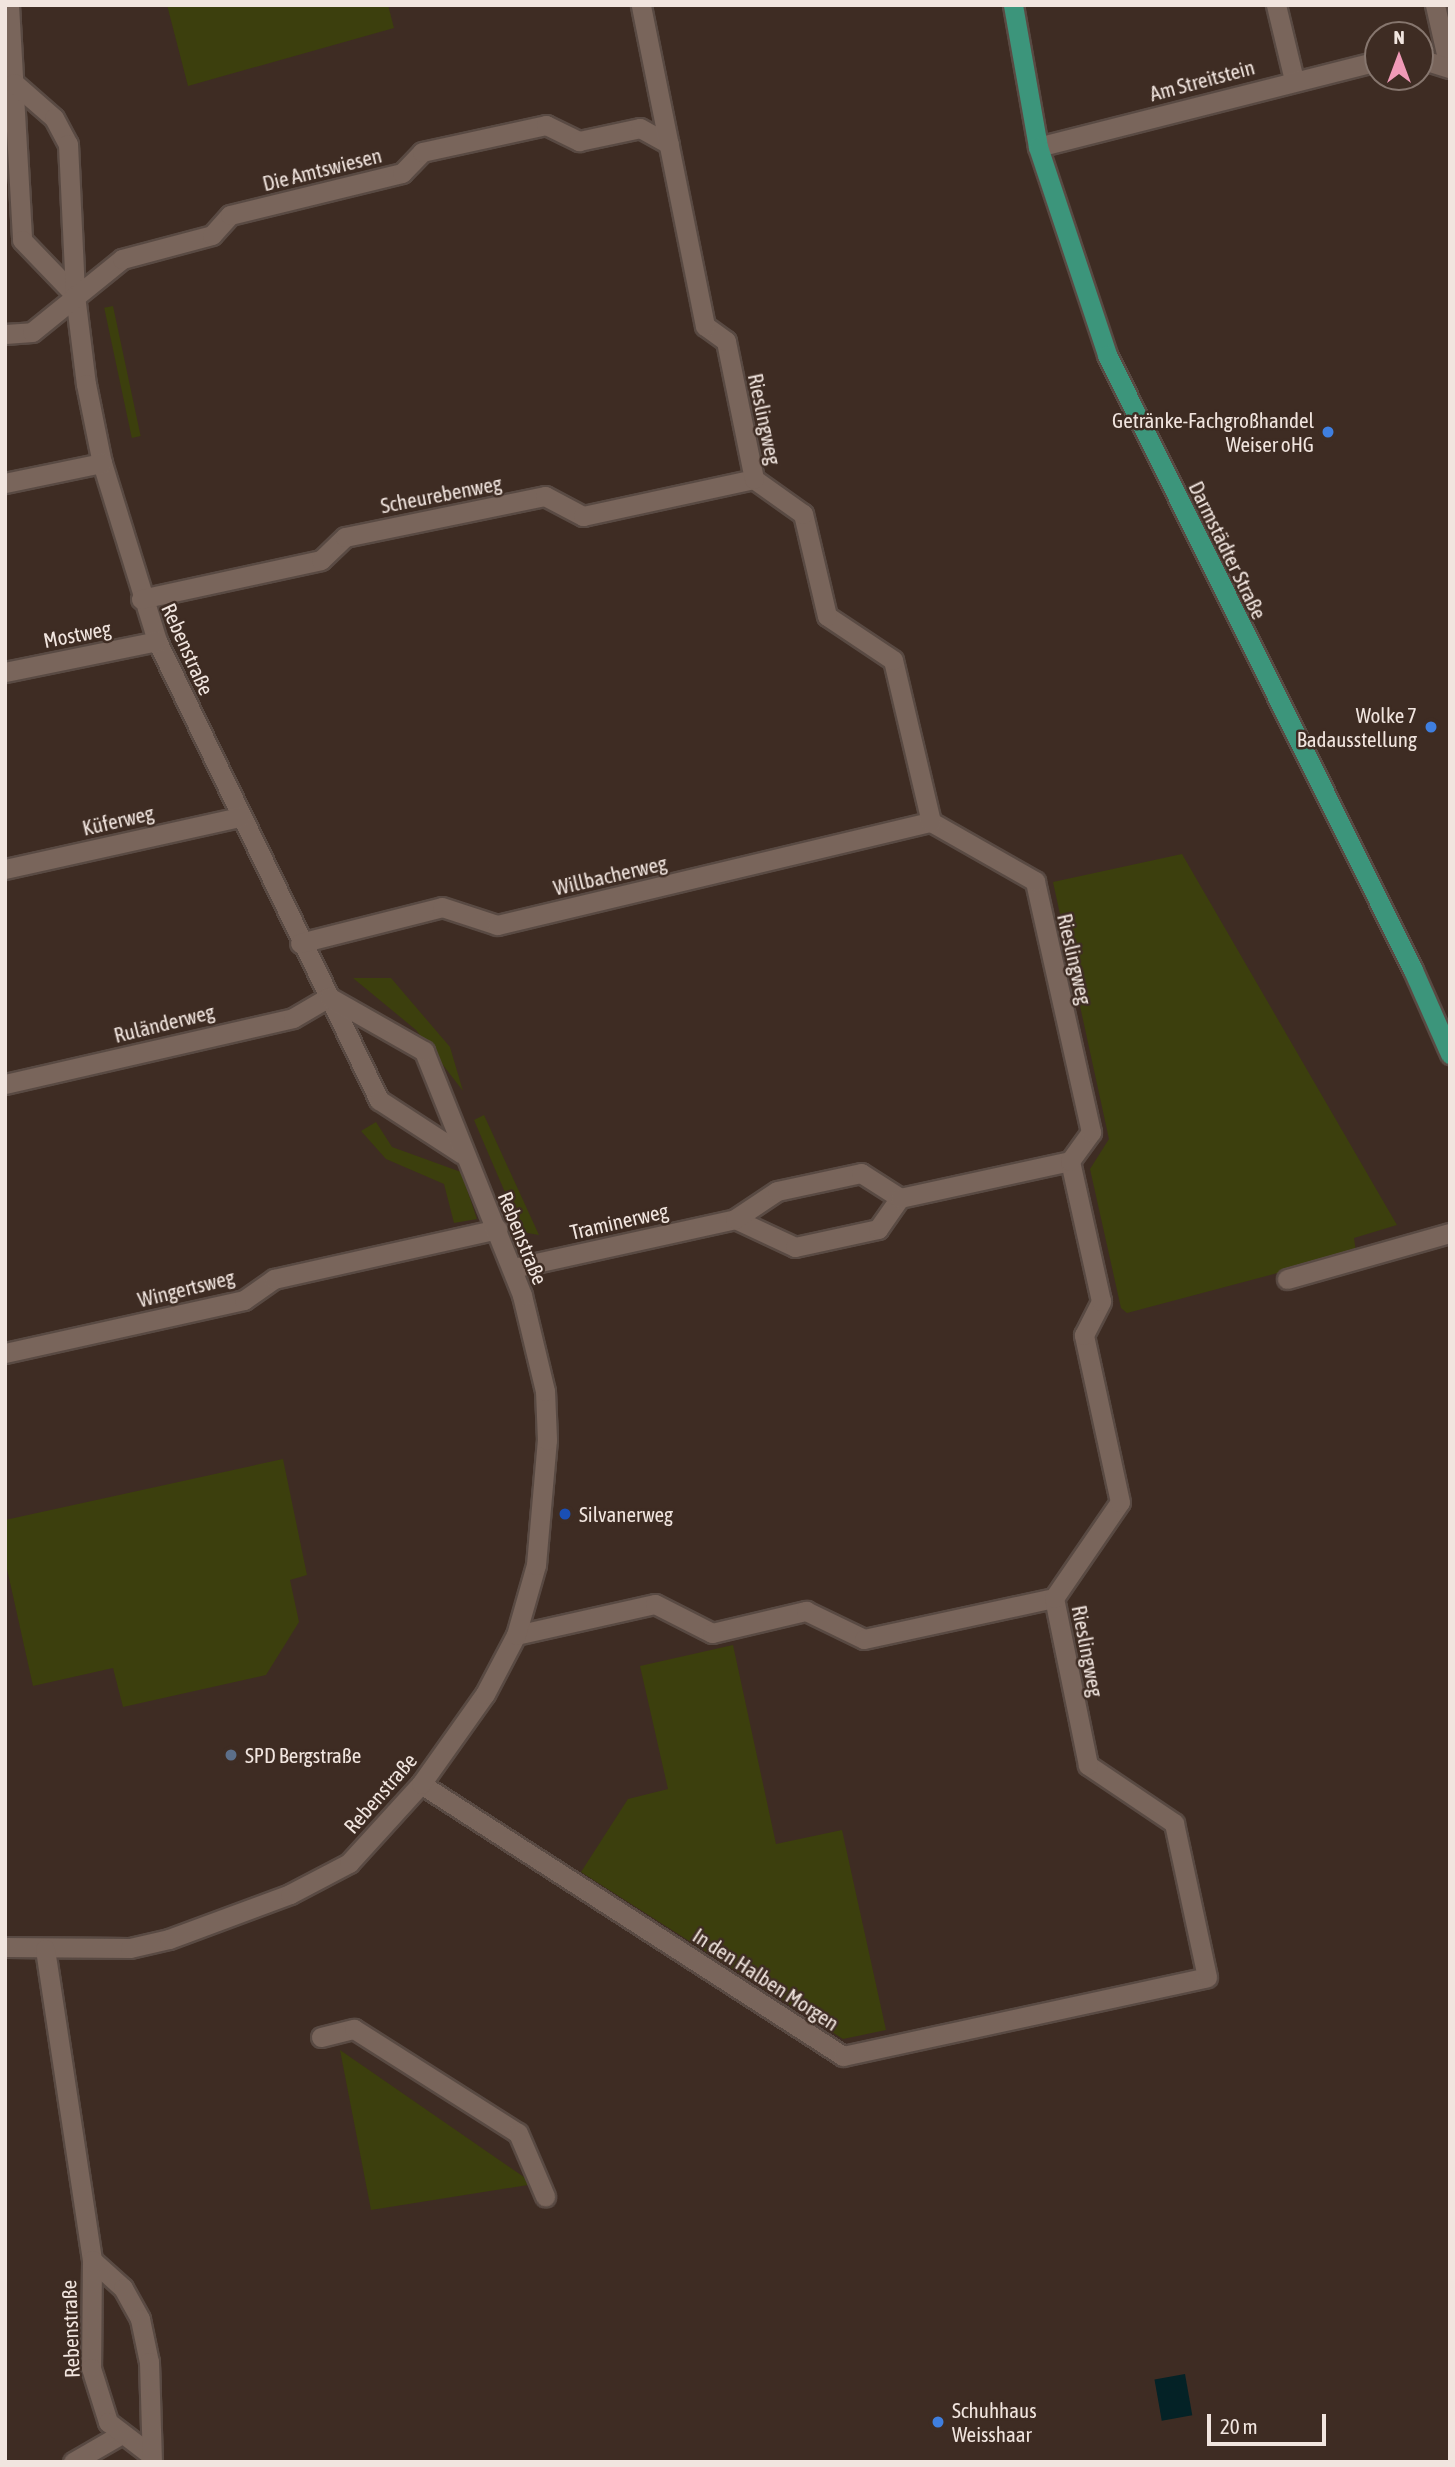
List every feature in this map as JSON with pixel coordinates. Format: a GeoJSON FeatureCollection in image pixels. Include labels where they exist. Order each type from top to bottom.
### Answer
{"type":"FeatureCollection","features":[{"type":"Feature","properties":{"kind":"main road","name":"Darmstädter Straße"},"geometry":{"type":"LineString","coordinates":[[1013,5],[1038,147],[1107,355],[1413,970],[1450,1054]]}},
{"type":"Feature","properties":{"kind":"street"},"geometry":{"type":"LineString","coordinates":[[9,5],[22,240],[75,295]]}},
{"type":"Feature","properties":{"kind":"street","name":"Rieslingweg"},"geometry":{"type":"LineString","coordinates":[[641,5],[705,326],[726,341],[754,479],[803,514],[827,616],[893,660],[931,822],[1035,881],[1091,1132],[1070,1161],[1101,1301],[1084,1335],[1120,1502],[1054,1598],[1088,1765],[1174,1822],[1207,1977]]}},
{"type":"Feature","properties":{"kind":"street"},"geometry":{"type":"LineString","coordinates":[[1276,5],[1294,80]]}},
{"type":"Feature","properties":{"kind":"street"},"geometry":{"type":"LineString","coordinates":[[1435,5],[1449,68]]}},
{"type":"Feature","properties":{"kind":"street","name":"Am Streitstein"},"geometry":{"type":"LineString","coordinates":[[1038,147],[1364,64]]}},
{"type":"Feature","properties":{"kind":"street","name":"Rebenstraße"},"geometry":{"type":"LineString","coordinates":[[14,83],[54,118],[68,144],[75,295],[102,463],[157,641],[300,943],[379,1100],[462,1154]]}},
{"type":"Feature","properties":{"kind":"street","name":"Die Amtswiesen"},"geometry":{"type":"LineString","coordinates":[[5,334],[32,332],[122,259],[212,235],[230,215],[402,173],[422,152],[546,125],[579,141],[640,128],[669,144]]}},
{"type":"Feature","properties":{"kind":"street"},"geometry":{"type":"LineString","coordinates":[[5,483],[102,463]]}},
{"type":"Feature","properties":{"kind":"street","name":"Scheurebenweg"},"geometry":{"type":"LineString","coordinates":[[142,599],[321,560],[345,537],[545,496],[583,516],[754,479]]}},
{"type":"Feature","properties":{"kind":"street","name":"Mostweg"},"geometry":{"type":"LineString","coordinates":[[5,672],[157,641]]}},
{"type":"Feature","properties":{"kind":"street","name":"Küferweg"},"geometry":{"type":"LineString","coordinates":[[5,869],[240,817]]}},
{"type":"Feature","properties":{"kind":"street","name":"Willbacherweg"},"geometry":{"type":"LineString","coordinates":[[300,943],[442,907],[497,925],[931,822]]}},
{"type":"Feature","properties":{"kind":"street","name":"Rebenstraße"},"geometry":{"type":"LineString","coordinates":[[152,2458],[120,2435],[98,2401],[91,2368],[92,2260],[45,1949],[130,1948],[201,1930],[290,1894],[349,1863],[421,1784],[485,1694],[516,1635],[536,1566],[547,1440],[545,1391],[513,1268],[462,1154],[424,1051],[329,997]]}},
{"type":"Feature","properties":{"kind":"street","name":"Ruländerweg"},"geometry":{"type":"LineString","coordinates":[[5,1084],[293,1018],[329,997]]}},
{"type":"Feature","properties":{"kind":"street"},"geometry":{"type":"LineString","coordinates":[[736,1219],[795,1247],[878,1229],[900,1198],[1070,1161]]}},
{"type":"Feature","properties":{"kind":"street","name":"Traminerweg"},"geometry":{"type":"LineString","coordinates":[[513,1268],[736,1219],[776,1191],[861,1173],[900,1198]]}},
{"type":"Feature","properties":{"kind":"street","name":"Wingertsweg"},"geometry":{"type":"LineString","coordinates":[[5,1353],[244,1300],[274,1279],[497,1229]]}},
{"type":"Feature","properties":{"kind":"street"},"geometry":{"type":"LineString","coordinates":[[1287,1279],[1450,1233]]}},
{"type":"Feature","properties":{"kind":"street"},"geometry":{"type":"LineString","coordinates":[[516,1635],[655,1604],[712,1633],[806,1611],[864,1639],[1054,1598]]}},
{"type":"Feature","properties":{"kind":"street","name":"In den Halben Morgen"},"geometry":{"type":"LineString","coordinates":[[421,1784],[843,2056],[1207,1977]]}},
{"type":"Feature","properties":{"kind":"street"},"geometry":{"type":"LineString","coordinates":[[5,1947],[45,1949]]}},
{"type":"Feature","properties":{"kind":"street"},"geometry":{"type":"LineString","coordinates":[[321,2037],[354,2029],[519,2133],[545,2196]]}},
{"type":"Feature","properties":{"kind":"street","name":"Rebenstraße"},"geometry":{"type":"LineString","coordinates":[[92,2260],[123,2288],[140,2319],[151,2387],[152,2458]]}},
{"type":"Feature","properties":{"kind":"street"},"geometry":{"type":"LineString","coordinates":[[74,2462],[120,2435]]}},
{"type":"Feature","properties":{"kind":"green space"},"geometry":{"type":"Polygon","coordinates":[[[167,5],[388,5],[394,28],[188,86],[167,5]]]}},
{"type":"Feature","properties":{"kind":"green space"},"geometry":{"type":"Polygon","coordinates":[[[113,306],[141,436],[132,438],[104,308],[113,306]]]}},
{"type":"Feature","properties":{"kind":"green space"},"geometry":{"type":"Polygon","coordinates":[[[1182,854],[1397,1225],[1354,1238],[1356,1252],[1127,1313],[1121,1308],[1090,1169],[1109,1139],[1053,882],[1182,854]]]}},
{"type":"Feature","properties":{"kind":"green space"},"geometry":{"type":"Polygon","coordinates":[[[353,978],[391,978],[450,1047],[463,1091],[416,1030],[353,978]]]}},
{"type":"Feature","properties":{"kind":"green space"},"geometry":{"type":"Polygon","coordinates":[[[484,1115],[539,1235],[522,1232],[474,1120],[484,1115]]]}},
{"type":"Feature","properties":{"kind":"green space"},"geometry":{"type":"Polygon","coordinates":[[[376,1122],[392,1147],[461,1172],[477,1219],[454,1223],[444,1184],[386,1159],[361,1131],[376,1122]]]}},
{"type":"Feature","properties":{"kind":"green space"},"geometry":{"type":"Polygon","coordinates":[[[283,1459],[307,1575],[290,1580],[299,1622],[266,1675],[123,1707],[113,1668],[33,1686],[5,1560],[5,1520],[283,1459]]]}},
{"type":"Feature","properties":{"kind":"green space"},"geometry":{"type":"Polygon","coordinates":[[[733,1645],[776,1844],[842,1830],[886,2030],[843,2039],[581,1872],[628,1799],[668,1789],[640,1666],[733,1645]]]}},
{"type":"Feature","properties":{"kind":"green space"},"geometry":{"type":"Polygon","coordinates":[[[340,2050],[534,2184],[371,2210],[340,2050]]]}},
{"type":"Feature","properties":{"kind":"water"},"geometry":{"type":"Polygon","coordinates":[[[1185,2374],[1192,2415],[1162,2421],[1154,2379],[1185,2374]]]}},
{"type":"Feature","properties":{"kind":"place","name":"Getränke-Fachgroßhandel Weiser oHG"},"geometry":{"type":"Point","coordinates":[1328,432]}},
{"type":"Feature","properties":{"kind":"place","name":"Wolke 7 Badausstellung"},"geometry":{"type":"Point","coordinates":[1431,727]}},
{"type":"Feature","properties":{"kind":"place","name":"Silvanerweg"},"geometry":{"type":"Point","coordinates":[565,1514]}},
{"type":"Feature","properties":{"kind":"place","name":"SPD Bergstraße"},"geometry":{"type":"Point","coordinates":[231,1755]}},
{"type":"Feature","properties":{"kind":"place","name":"Schuhhaus Weisshaar"},"geometry":{"type":"Point","coordinates":[938,2422]}}]}
